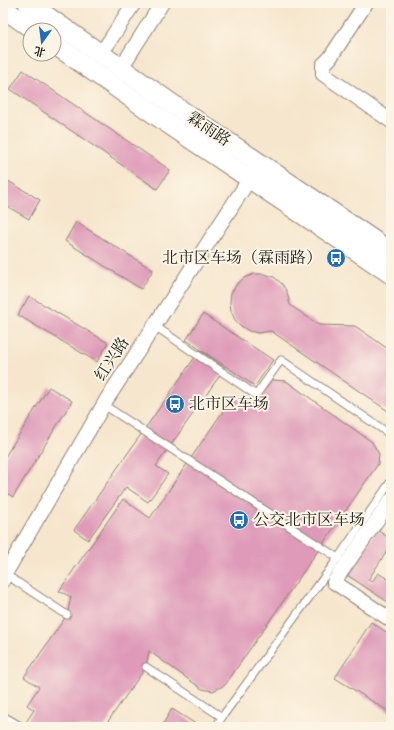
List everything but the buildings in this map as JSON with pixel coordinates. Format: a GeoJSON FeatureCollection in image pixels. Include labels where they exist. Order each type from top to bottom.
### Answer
{"type":"FeatureCollection","features":[{"type":"Feature","properties":{"kind":"main road","name":"霖雨路"},"geometry":{"type":"LineString","coordinates":[[28,3],[178,108],[255,170],[391,274]]}},
{"type":"Feature","properties":{"kind":"main road"},"geometry":{"type":"LineString","coordinates":[[3,8],[23,22]]}},
{"type":"Feature","properties":{"kind":"main road","name":"霖雨路"},"geometry":{"type":"LineString","coordinates":[[62,50],[167,123],[255,170],[391,252]]}},
{"type":"Feature","properties":{"kind":"street"},"geometry":{"type":"LineString","coordinates":[[101,54],[134,3]]}},
{"type":"Feature","properties":{"kind":"street"},"geometry":{"type":"LineString","coordinates":[[121,68],[162,3]]}},
{"type":"Feature","properties":{"kind":"street"},"geometry":{"type":"LineString","coordinates":[[366,3],[330,58],[323,65],[323,74],[391,120]]}},
{"type":"Feature","properties":{"kind":"street","name":"红兴路"},"geometry":{"type":"LineString","coordinates":[[4,577],[104,405],[255,170]]}},
{"type":"Feature","properties":{"kind":"street"},"geometry":{"type":"LineString","coordinates":[[391,500],[334,582],[391,620]]}},
{"type":"Feature","properties":{"kind":"lane"},"geometry":{"type":"LineString","coordinates":[[154,326],[256,395],[281,360],[391,435]]}},
{"type":"Feature","properties":{"kind":"lane"},"geometry":{"type":"LineString","coordinates":[[104,405],[338,558]]}},
{"type":"Feature","properties":{"kind":"lane"},"geometry":{"type":"LineString","coordinates":[[216,727],[338,558],[391,481]]}},
{"type":"Feature","properties":{"kind":"lane"},"geometry":{"type":"LineString","coordinates":[[4,577],[67,615]]}},
{"type":"Feature","properties":{"kind":"lane"},"geometry":{"type":"LineString","coordinates":[[146,667],[222,717]]}},
{"type":"Feature","properties":{"kind":"lane"},"geometry":{"type":"LineString","coordinates":[[3,716],[22,727]]}},
{"type":"Feature","properties":{"kind":"place","name":"北市区车场（霖雨路）"},"geometry":{"type":"Point","coordinates":[336,258]}},
{"type":"Feature","properties":{"kind":"place","name":"北市区车场"},"geometry":{"type":"Point","coordinates":[175,404]}},
{"type":"Feature","properties":{"kind":"place","name":"公交北市区车场"},"geometry":{"type":"Point","coordinates":[239,520]}}]}
